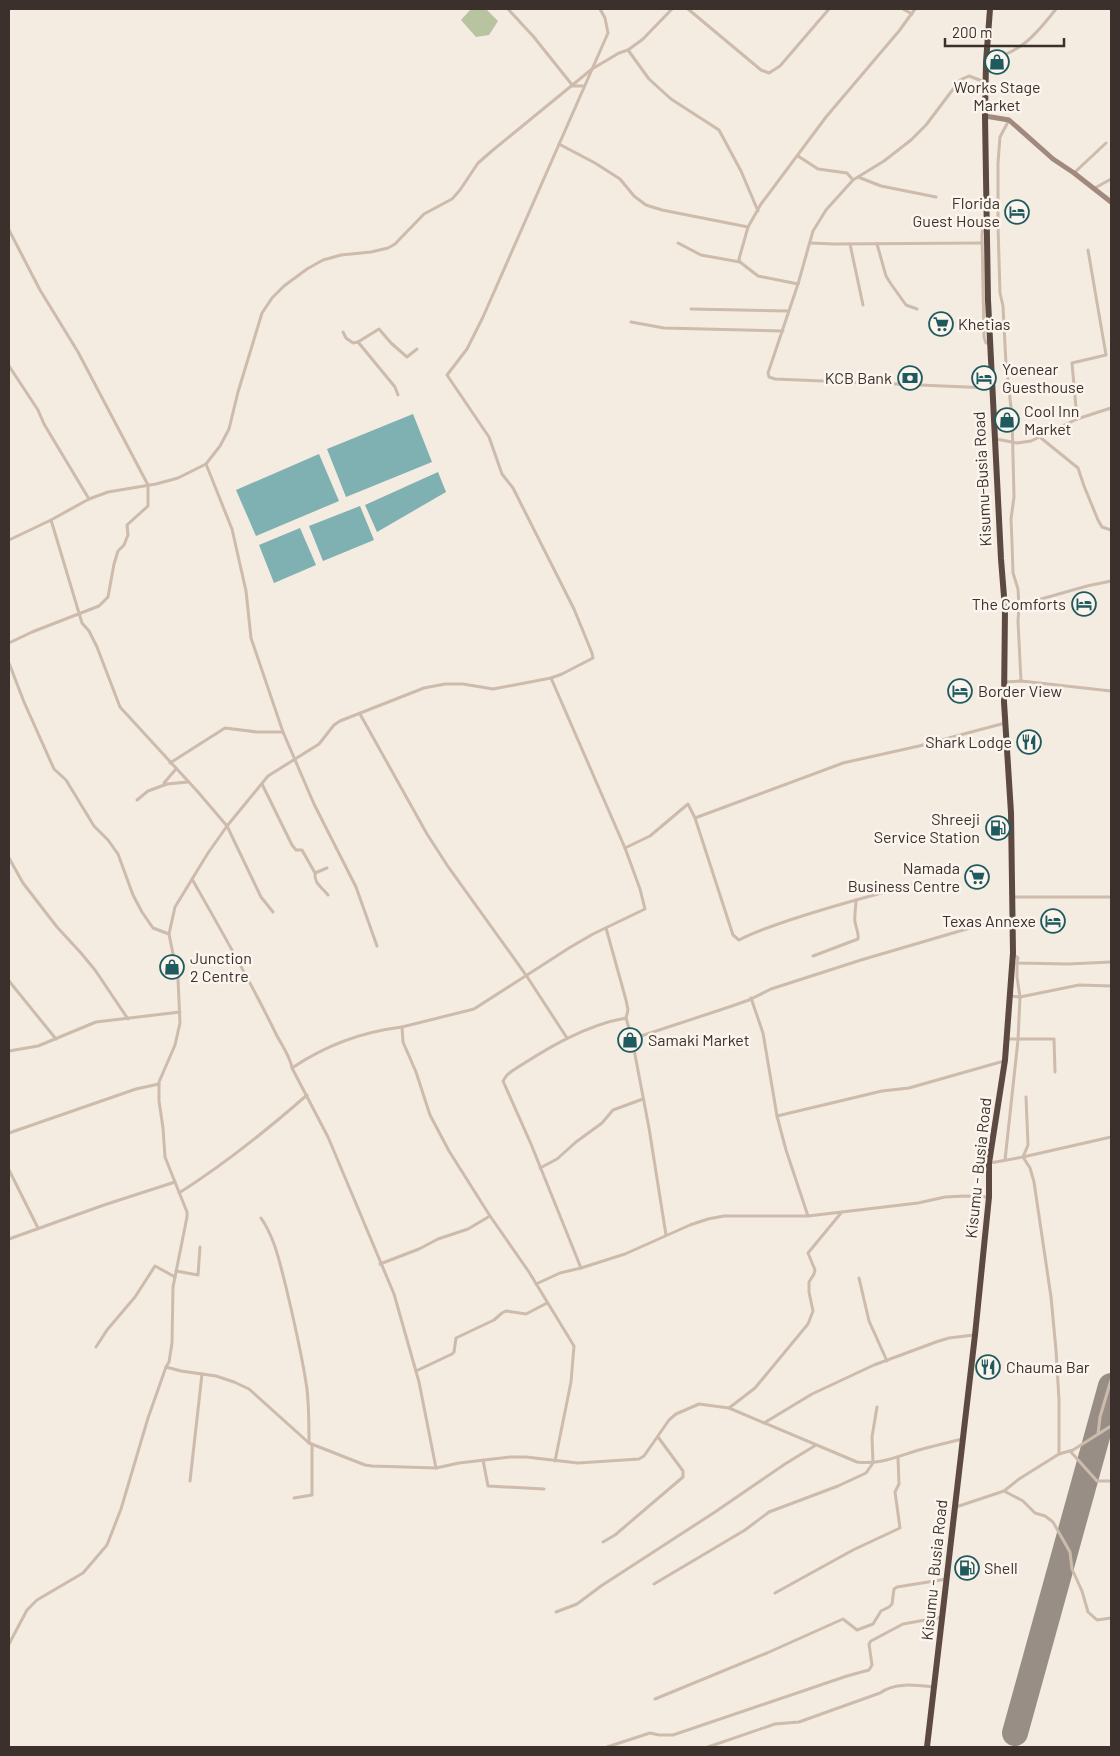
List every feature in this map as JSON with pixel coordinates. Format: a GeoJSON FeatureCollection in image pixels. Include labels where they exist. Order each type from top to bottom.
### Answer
{"type":"FeatureCollection","features":[{"type":"Feature","properties":{"kind":"highway","name":"Kisumu-Busia Road"},"geometry":{"type":"LineString","coordinates":[[990,9],[986,62],[985,116],[989,344],[1000,559]]}},
{"type":"Feature","properties":{"kind":"highway","name":"Kisumu - Busia Road"},"geometry":{"type":"LineString","coordinates":[[927,1747],[975,1335],[989,1197],[989,1163],[1005,1060],[1013,953],[1011,813],[1005,723],[1005,609],[1000,559]]}},
{"type":"Feature","properties":{"kind":"street"},"geometry":{"type":"LineString","coordinates":[[508,9],[533,36],[573,86]]}},
{"type":"Feature","properties":{"kind":"street"},"geometry":{"type":"LineString","coordinates":[[9,1644],[27,1610],[37,1600],[83,1573],[107,1545],[121,1509],[148,1418],[169,1362],[172,1343],[172,1302],[175,1277],[187,1217],[165,1158],[159,1100],[159,1084],[175,1045],[180,1023],[178,979],[168,934],[174,907],[227,826],[268,776],[319,744],[334,725],[340,721],[424,688],[445,684],[463,684],[492,689],[551,678],[593,658],[574,609],[513,488],[502,474],[489,437],[447,375],[467,349],[483,317],[608,34],[605,18],[600,9]]}},
{"type":"Feature","properties":{"kind":"street"},"geometry":{"type":"LineString","coordinates":[[9,540],[89,499],[108,492],[178,478],[206,464],[230,429],[238,392],[262,313],[272,298],[284,286],[323,260],[371,252],[388,248],[395,244],[424,214],[452,199],[478,163],[493,150],[592,69],[628,50],[643,39],[672,9]]}},
{"type":"Feature","properties":{"kind":"street"},"geometry":{"type":"LineString","coordinates":[[688,9],[762,70],[768,72],[774,71],[780,66],[829,9]]}},
{"type":"Feature","properties":{"kind":"street"},"geometry":{"type":"LineString","coordinates":[[903,9],[912,14]]}},
{"type":"Feature","properties":{"kind":"street"},"geometry":{"type":"LineString","coordinates":[[740,262],[739,259],[748,227],[758,211],[826,117],[900,31],[915,9]]}},
{"type":"Feature","properties":{"kind":"street"},"geometry":{"type":"LineString","coordinates":[[986,62],[1028,42],[1056,9]]}},
{"type":"Feature","properties":{"kind":"street"},"geometry":{"type":"LineString","coordinates":[[628,50],[649,79],[671,99],[719,130],[741,171],[758,211]]}},
{"type":"Feature","properties":{"kind":"street"},"geometry":{"type":"LineString","coordinates":[[986,82],[969,76],[960,80],[931,118],[911,140],[853,180],[826,210],[813,231],[798,284],[768,373],[769,377],[799,380],[991,388]]}},
{"type":"Feature","properties":{"kind":"street"},"geometry":{"type":"LineString","coordinates":[[573,86],[584,86]]}},
{"type":"Feature","properties":{"kind":"street"},"geometry":{"type":"LineString","coordinates":[[985,116],[1009,120],[1053,160],[1074,173],[1111,202]]}},
{"type":"Feature","properties":{"kind":"street"},"geometry":{"type":"LineString","coordinates":[[1009,120],[1000,137],[998,226],[1000,293],[1003,306],[1013,443],[1014,497],[1011,519],[1013,573],[1018,589],[1021,681]]}},
{"type":"Feature","properties":{"kind":"street"},"geometry":{"type":"LineString","coordinates":[[1074,173],[1106,143]]}},
{"type":"Feature","properties":{"kind":"street"},"geometry":{"type":"LineString","coordinates":[[558,144],[595,163],[620,179],[634,196],[646,205],[662,210],[748,227]]}},
{"type":"Feature","properties":{"kind":"street"},"geometry":{"type":"LineString","coordinates":[[798,156],[818,169],[847,173],[853,180]]}},
{"type":"Feature","properties":{"kind":"street"},"geometry":{"type":"LineString","coordinates":[[858,177],[881,186],[936,197]]}},
{"type":"Feature","properties":{"kind":"street"},"geometry":{"type":"LineString","coordinates":[[1094,189],[1111,179]]}},
{"type":"Feature","properties":{"kind":"street"},"geometry":{"type":"LineString","coordinates":[[989,344],[986,343],[984,337],[983,227],[998,226]]}},
{"type":"Feature","properties":{"kind":"street"},"geometry":{"type":"LineString","coordinates":[[9,230],[40,290],[78,352],[148,485],[148,506],[128,522],[126,528],[128,535],[118,551],[108,597],[99,606],[9,643]]}},
{"type":"Feature","properties":{"kind":"street"},"geometry":{"type":"LineString","coordinates":[[678,243],[701,255],[740,262],[758,276],[798,284]]}},
{"type":"Feature","properties":{"kind":"street"},"geometry":{"type":"LineString","coordinates":[[810,243],[982,243]]}},
{"type":"Feature","properties":{"kind":"street"},"geometry":{"type":"LineString","coordinates":[[850,244],[863,305]]}},
{"type":"Feature","properties":{"kind":"street"},"geometry":{"type":"LineString","coordinates":[[877,244],[886,276],[906,306],[917,309]]}},
{"type":"Feature","properties":{"kind":"street"},"geometry":{"type":"LineString","coordinates":[[1077,420],[1072,363],[1106,355],[1088,250]]}},
{"type":"Feature","properties":{"kind":"street"},"geometry":{"type":"LineString","coordinates":[[691,309],[788,311]]}},
{"type":"Feature","properties":{"kind":"street"},"geometry":{"type":"LineString","coordinates":[[631,322],[664,328],[783,331]]}},
{"type":"Feature","properties":{"kind":"street"},"geometry":{"type":"LineString","coordinates":[[343,332],[346,338],[353,344],[379,329],[406,357],[417,349]]}},
{"type":"Feature","properties":{"kind":"street"},"geometry":{"type":"LineString","coordinates":[[358,342],[395,387],[398,395]]}},
{"type":"Feature","properties":{"kind":"street"},"geometry":{"type":"LineString","coordinates":[[9,366],[38,410],[44,424],[89,499]]}},
{"type":"Feature","properties":{"kind":"street"},"geometry":{"type":"LineString","coordinates":[[995,439],[1013,443],[1031,441],[1077,420],[1111,408]]}},
{"type":"Feature","properties":{"kind":"street"},"geometry":{"type":"LineString","coordinates":[[1041,438],[1078,468],[1098,520],[1102,527],[1111,530]]}},
{"type":"Feature","properties":{"kind":"street"},"geometry":{"type":"LineString","coordinates":[[206,464],[232,529],[246,591],[251,638],[283,732],[314,804],[356,887],[377,946]]}},
{"type":"Feature","properties":{"kind":"street"},"geometry":{"type":"LineString","coordinates":[[51,520],[82,623],[89,631],[100,654],[120,707],[227,826],[261,897],[273,912]]}},
{"type":"Feature","properties":{"kind":"street"},"geometry":{"type":"LineString","coordinates":[[1005,609],[1111,581]]}},
{"type":"Feature","properties":{"kind":"street"},"geometry":{"type":"LineString","coordinates":[[9,663],[54,769],[66,780],[94,826],[108,840],[118,854],[133,895],[142,912],[154,928],[168,934]]}},
{"type":"Feature","properties":{"kind":"street"},"geometry":{"type":"LineString","coordinates":[[292,1068],[311,1055],[334,1044],[369,1032],[402,1027],[474,1009],[526,974],[606,928],[645,910],[640,888],[626,848],[551,678]]}},
{"type":"Feature","properties":{"kind":"street"},"geometry":{"type":"LineString","coordinates":[[1005,682],[1021,681],[1111,691]]}},
{"type":"Feature","properties":{"kind":"street"},"geometry":{"type":"LineString","coordinates":[[360,714],[427,834],[447,865],[526,974],[568,1038]]}},
{"type":"Feature","properties":{"kind":"street"},"geometry":{"type":"LineString","coordinates":[[695,818],[843,763],[935,742],[1005,723]]}},
{"type":"Feature","properties":{"kind":"street"},"geometry":{"type":"LineString","coordinates":[[170,763],[224,728],[257,732],[283,732]]}},
{"type":"Feature","properties":{"kind":"street"},"geometry":{"type":"LineString","coordinates":[[159,787],[166,782],[176,769]]}},
{"type":"Feature","properties":{"kind":"street"},"geometry":{"type":"LineString","coordinates":[[137,800],[148,791],[167,784],[188,782]]}},
{"type":"Feature","properties":{"kind":"street"},"geometry":{"type":"LineString","coordinates":[[262,784],[292,845],[296,850],[302,850],[315,873],[314,876],[320,888],[328,894]]}},
{"type":"Feature","properties":{"kind":"street"},"geometry":{"type":"LineString","coordinates":[[626,848],[650,836],[688,804],[695,818],[733,935],[739,940],[753,932],[856,900],[919,883]]}},
{"type":"Feature","properties":{"kind":"street"},"geometry":{"type":"LineString","coordinates":[[9,858],[23,882],[57,926],[86,958],[128,1019]]}},
{"type":"Feature","properties":{"kind":"street"},"geometry":{"type":"LineString","coordinates":[[315,873],[328,868]]}},
{"type":"Feature","properties":{"kind":"street"},"geometry":{"type":"LineString","coordinates":[[192,879],[252,985],[328,1137],[394,1294],[416,1371],[436,1468]]}},
{"type":"Feature","properties":{"kind":"street"},"geometry":{"type":"LineString","coordinates":[[1013,897],[1111,897]]}},
{"type":"Feature","properties":{"kind":"street"},"geometry":{"type":"LineString","coordinates":[[813,956],[858,939],[858,931],[854,920],[856,900]]}},
{"type":"Feature","properties":{"kind":"street"},"geometry":{"type":"LineString","coordinates":[[632,1039],[729,1007],[770,989],[861,960],[970,928],[1013,918]]}},
{"type":"Feature","properties":{"kind":"street"},"geometry":{"type":"LineString","coordinates":[[606,928],[628,1010],[626,1018],[632,1039],[666,1235]]}},
{"type":"Feature","properties":{"kind":"street"},"geometry":{"type":"LineString","coordinates":[[1005,1160],[1018,1040],[1020,997],[1016,977],[1018,958],[1013,953]]}},
{"type":"Feature","properties":{"kind":"street"},"geometry":{"type":"LineString","coordinates":[[1017,963],[1068,964],[1111,962]]}},
{"type":"Feature","properties":{"kind":"street"},"geometry":{"type":"LineString","coordinates":[[9,980],[56,1039]]}},
{"type":"Feature","properties":{"kind":"street"},"geometry":{"type":"LineString","coordinates":[[1010,996],[1020,997],[1079,985],[1111,986]]}},
{"type":"Feature","properties":{"kind":"street"},"geometry":{"type":"LineString","coordinates":[[751,998],[763,1033],[777,1116],[808,1216]]}},
{"type":"Feature","properties":{"kind":"street"},"geometry":{"type":"LineString","coordinates":[[9,1051],[38,1046],[96,1022],[180,1012]]}},
{"type":"Feature","properties":{"kind":"street"},"geometry":{"type":"LineString","coordinates":[[580,1268],[503,1081],[507,1074],[568,1038],[603,1024],[626,1018]]}},
{"type":"Feature","properties":{"kind":"street"},"geometry":{"type":"LineString","coordinates":[[402,1027],[403,1042],[416,1072],[430,1115],[449,1151],[536,1284],[575,1349],[571,1382],[555,1460]]}},
{"type":"Feature","properties":{"kind":"street"},"geometry":{"type":"LineString","coordinates":[[1007,1039],[1054,1039],[1055,1072]]}},
{"type":"Feature","properties":{"kind":"street"},"geometry":{"type":"LineString","coordinates":[[777,1116],[882,1090],[908,1088],[1005,1060]]}},
{"type":"Feature","properties":{"kind":"street"},"geometry":{"type":"LineString","coordinates":[[9,1133],[136,1089],[159,1084]]}},
{"type":"Feature","properties":{"kind":"street"},"geometry":{"type":"LineString","coordinates":[[179,1193],[213,1171],[265,1131],[306,1094]]}},
{"type":"Feature","properties":{"kind":"street"},"geometry":{"type":"LineString","coordinates":[[1023,1157],[1028,1145],[1026,1097]]}},
{"type":"Feature","properties":{"kind":"street"},"geometry":{"type":"LineString","coordinates":[[540,1168],[557,1159],[602,1123],[613,1110],[643,1099]]}},
{"type":"Feature","properties":{"kind":"street"},"geometry":{"type":"LineString","coordinates":[[989,1163],[1111,1138]]}},
{"type":"Feature","properties":{"kind":"street"},"geometry":{"type":"LineString","coordinates":[[1023,1157],[1030,1168],[1034,1182],[1051,1297],[1059,1400],[1059,1454]]}},
{"type":"Feature","properties":{"kind":"street"},"geometry":{"type":"LineString","coordinates":[[9,1170],[38,1228]]}},
{"type":"Feature","properties":{"kind":"street"},"geometry":{"type":"LineString","coordinates":[[9,1239],[175,1182]]}},
{"type":"Feature","properties":{"kind":"street"},"geometry":{"type":"LineString","coordinates":[[536,1284],[560,1273],[625,1254],[708,1218],[724,1216],[808,1216],[918,1204],[945,1198],[965,1196],[989,1197]]}},
{"type":"Feature","properties":{"kind":"street"},"geometry":{"type":"LineString","coordinates":[[729,1408],[755,1388],[808,1324],[813,1311],[809,1282],[815,1270],[808,1253],[840,1213]]}},
{"type":"Feature","properties":{"kind":"street"},"geometry":{"type":"LineString","coordinates":[[380,1264],[419,1249],[438,1239],[468,1229],[490,1216]]}},
{"type":"Feature","properties":{"kind":"street"},"geometry":{"type":"LineString","coordinates":[[261,1218],[275,1250],[299,1344],[307,1389],[312,1495],[294,1498]]}},
{"type":"Feature","properties":{"kind":"street"},"geometry":{"type":"LineString","coordinates":[[176,1271],[198,1275],[200,1247]]}},
{"type":"Feature","properties":{"kind":"street"},"geometry":{"type":"LineString","coordinates":[[96,1347],[107,1330],[135,1297],[155,1266],[175,1277]]}},
{"type":"Feature","properties":{"kind":"street"},"geometry":{"type":"LineString","coordinates":[[859,1278],[869,1321],[887,1361]]}},
{"type":"Feature","properties":{"kind":"street"},"geometry":{"type":"LineString","coordinates":[[416,1371],[452,1354],[456,1338],[494,1320],[502,1313],[512,1310],[520,1314],[526,1314],[547,1303]]}},
{"type":"Feature","properties":{"kind":"street"},"geometry":{"type":"LineString","coordinates":[[764,1422],[826,1386],[874,1365],[949,1338],[975,1335]]}},
{"type":"Feature","properties":{"kind":"street"},"geometry":{"type":"LineString","coordinates":[[166,1367],[234,1382],[249,1389],[311,1444],[365,1465],[436,1468],[483,1460],[518,1457],[578,1463],[639,1459],[644,1456],[676,1414],[698,1404],[729,1408],[857,1462],[887,1461],[962,1439]]}},
{"type":"Feature","properties":{"kind":"street"},"geometry":{"type":"LineString","coordinates":[[190,1481],[202,1374]]}},
{"type":"Feature","properties":{"kind":"street"},"geometry":{"type":"LineString","coordinates":[[1098,1434],[1100,1417],[1111,1380]]}},
{"type":"Feature","properties":{"kind":"street"},"geometry":{"type":"LineString","coordinates":[[654,1584],[746,1530],[769,1512],[838,1486],[866,1473],[872,1463],[872,1437],[877,1406]]}},
{"type":"Feature","properties":{"kind":"street"},"geometry":{"type":"LineString","coordinates":[[955,1507],[1004,1491],[1019,1479],[1059,1454],[1073,1450],[1111,1426]]}},
{"type":"Feature","properties":{"kind":"street"},"geometry":{"type":"LineString","coordinates":[[603,1542],[615,1536],[683,1476],[683,1471],[658,1436]]}},
{"type":"Feature","properties":{"kind":"street"},"geometry":{"type":"LineString","coordinates":[[556,1612],[577,1604],[600,1586],[715,1512],[785,1464],[817,1445]]}},
{"type":"Feature","properties":{"kind":"street"},"geometry":{"type":"LineString","coordinates":[[1070,1450],[1098,1481],[1111,1481]]}},
{"type":"Feature","properties":{"kind":"street"},"geometry":{"type":"LineString","coordinates":[[776,1593],[853,1550],[900,1528],[895,1492],[899,1484],[898,1457]]}},
{"type":"Feature","properties":{"kind":"street"},"geometry":{"type":"LineString","coordinates":[[483,1460],[488,1486],[544,1489]]}},
{"type":"Feature","properties":{"kind":"street"},"geometry":{"type":"LineString","coordinates":[[1004,1491],[1024,1501],[1035,1513],[1045,1516],[1053,1522],[1070,1552],[1072,1569],[1088,1612],[1096,1620],[1111,1618]]}},
{"type":"Feature","properties":{"kind":"street"},"geometry":{"type":"LineString","coordinates":[[655,1699],[767,1653],[843,1619],[858,1630],[873,1624],[881,1611],[892,1604],[896,1588],[947,1579]]}},
{"type":"Feature","properties":{"kind":"street"},"geometry":{"type":"LineString","coordinates":[[607,1747],[650,1733],[672,1735],[869,1670],[872,1668],[869,1644],[871,1641],[903,1624],[943,1617]]}},
{"type":"Feature","properties":{"kind":"street"},"geometry":{"type":"LineString","coordinates":[[708,1747],[775,1724],[799,1722],[880,1693],[887,1687],[909,1685],[934,1688]]}},
{"type":"Feature","properties":{"kind":"green space"},"geometry":{"type":"Polygon","coordinates":[[[471,9],[486,9],[498,21],[489,35],[476,37],[461,20],[471,9]]]}},
{"type":"Feature","properties":{"kind":"water"},"geometry":{"type":"Polygon","coordinates":[[[413,414],[432,462],[346,497],[327,449],[413,414]]]}},
{"type":"Feature","properties":{"kind":"water"},"geometry":{"type":"Polygon","coordinates":[[[319,454],[339,501],[256,536],[236,490],[319,454]]]}},
{"type":"Feature","properties":{"kind":"water"},"geometry":{"type":"Polygon","coordinates":[[[438,472],[446,492],[377,532],[365,505],[438,472]]]}},
{"type":"Feature","properties":{"kind":"water"},"geometry":{"type":"Polygon","coordinates":[[[360,506],[374,540],[323,561],[309,526],[360,506]]]}},
{"type":"Feature","properties":{"kind":"water"},"geometry":{"type":"Polygon","coordinates":[[[300,528],[316,565],[274,583],[259,545],[300,528]]]}},
{"type":"Feature","properties":{"kind":"runway"},"geometry":{"type":"LineString","coordinates":[[1015,1733],[1111,1386]]}},
{"type":"Feature","properties":{"kind":"place","name":"Works Stage Market"},"geometry":{"type":"Point","coordinates":[997,62]}},
{"type":"Feature","properties":{"kind":"place","name":"Florida Guest House"},"geometry":{"type":"Point","coordinates":[1017,212]}},
{"type":"Feature","properties":{"kind":"place","name":"Khetias"},"geometry":{"type":"Point","coordinates":[941,324]}},
{"type":"Feature","properties":{"kind":"place","name":"KCB Bank"},"geometry":{"type":"Point","coordinates":[910,378]}},
{"type":"Feature","properties":{"kind":"place","name":"Yoenear Guesthouse"},"geometry":{"type":"Point","coordinates":[984,378]}},
{"type":"Feature","properties":{"kind":"place","name":"Cool Inn Market"},"geometry":{"type":"Point","coordinates":[1007,420]}},
{"type":"Feature","properties":{"kind":"place","name":"The Comforts"},"geometry":{"type":"Point","coordinates":[1084,604]}},
{"type":"Feature","properties":{"kind":"place","name":"Border View"},"geometry":{"type":"Point","coordinates":[960,691]}},
{"type":"Feature","properties":{"kind":"place","name":"Shark Lodge"},"geometry":{"type":"Point","coordinates":[1029,742]}},
{"type":"Feature","properties":{"kind":"place","name":"Shreeji Service Station"},"geometry":{"type":"Point","coordinates":[998,828]}},
{"type":"Feature","properties":{"kind":"place","name":"Namada Business Centre"},"geometry":{"type":"Point","coordinates":[977,877]}},
{"type":"Feature","properties":{"kind":"place","name":"Texas Annexe"},"geometry":{"type":"Point","coordinates":[1053,921]}},
{"type":"Feature","properties":{"kind":"place","name":"Junction 2 Centre"},"geometry":{"type":"Point","coordinates":[172,967]}},
{"type":"Feature","properties":{"kind":"place","name":"Samaki Market"},"geometry":{"type":"Point","coordinates":[630,1040]}},
{"type":"Feature","properties":{"kind":"place","name":"Chauma Bar"},"geometry":{"type":"Point","coordinates":[988,1367]}},
{"type":"Feature","properties":{"kind":"place","name":"Shell"},"geometry":{"type":"Point","coordinates":[967,1568]}}]}
